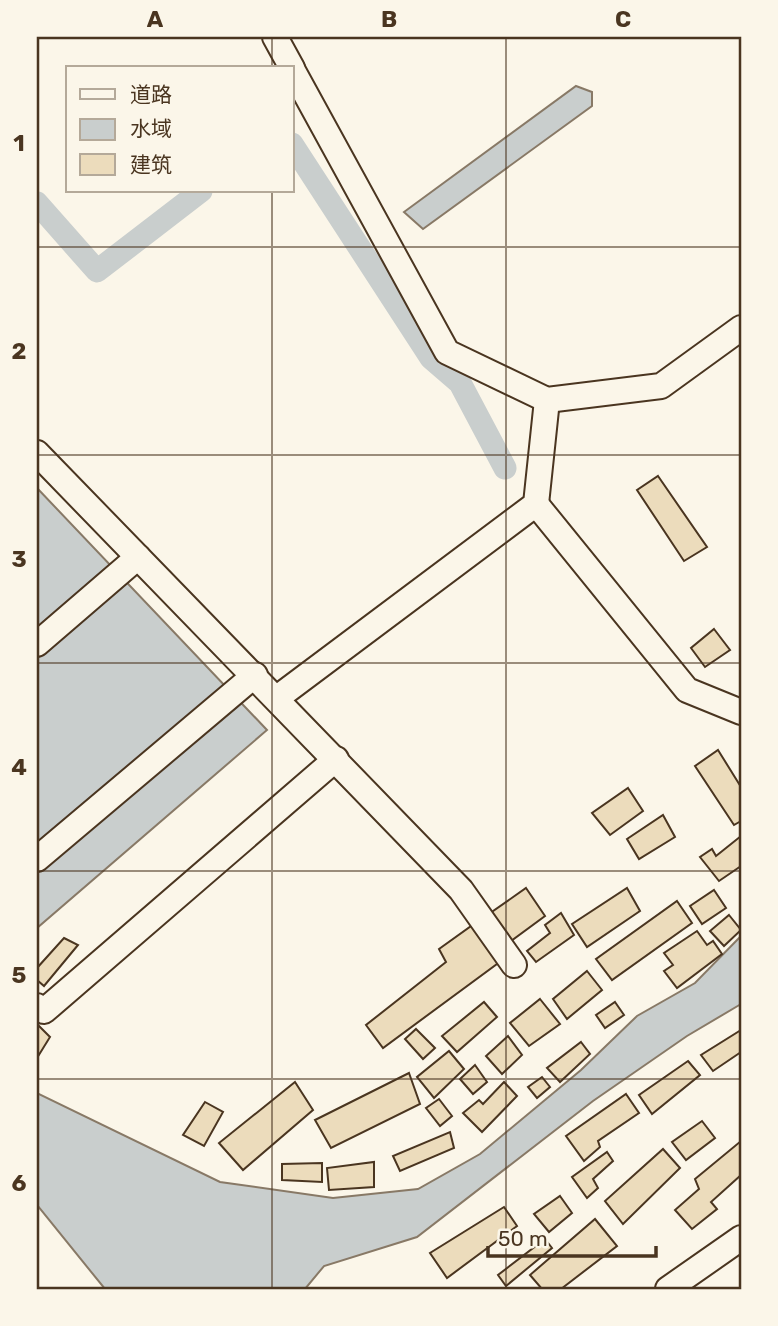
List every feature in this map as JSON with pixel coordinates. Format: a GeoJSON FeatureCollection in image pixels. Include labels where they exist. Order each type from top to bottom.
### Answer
{"type":"FeatureCollection","features":[{"type":"Feature","properties":{"kind":"street"},"geometry":{"type":"LineString","coordinates":[[275,37],[291,66]]}},
{"type":"Feature","properties":{"kind":"street"},"geometry":{"type":"LineString","coordinates":[[294,72],[447,352],[547,400],[661,386],[741,328]]}},
{"type":"Feature","properties":{"kind":"street"},"geometry":{"type":"LineString","coordinates":[[547,400],[536,504],[687,690],[741,712]]}},
{"type":"Feature","properties":{"kind":"street"},"geometry":{"type":"LineString","coordinates":[[37,453],[461,890],[514,965]]}},
{"type":"Feature","properties":{"kind":"street"},"geometry":{"type":"LineString","coordinates":[[277,698],[536,504]]}},
{"type":"Feature","properties":{"kind":"street"},"geometry":{"type":"LineString","coordinates":[[37,644],[138,556]]}},
{"type":"Feature","properties":{"kind":"street"},"geometry":{"type":"LineString","coordinates":[[37,859],[255,675]]}},
{"type":"Feature","properties":{"kind":"street"},"geometry":{"type":"LineString","coordinates":[[37,1006],[44,1011],[336,759]]}},
{"type":"Feature","properties":{"kind":"street"},"geometry":{"type":"LineString","coordinates":[[668,1289],[741,1237]]}},
{"type":"Feature","properties":{"kind":"water"},"geometry":{"type":"Polygon","coordinates":[[[576,86],[592,92],[592,106],[423,229],[404,212],[576,86]]]}},
{"type":"Feature","properties":{"kind":"water"},"geometry":{"type":"Polygon","coordinates":[[[37,488],[267,730],[37,928],[37,488]]]}},
{"type":"Feature","properties":{"kind":"water"},"geometry":{"type":"Polygon","coordinates":[[[741,936],[741,1004],[687,1036],[593,1101],[417,1237],[324,1266],[305,1289],[105,1289],[37,1205],[37,1093],[220,1182],[333,1198],[418,1189],[480,1154],[581,1070],[637,1016],[695,983],[741,936]]]}},
{"type":"Feature","properties":{"kind":"building"},"geometry":{"type":"Polygon","coordinates":[[[658,476],[707,547],[684,561],[637,490],[658,476]]]}},
{"type":"Feature","properties":{"kind":"building"},"geometry":{"type":"Polygon","coordinates":[[[714,629],[730,650],[705,667],[691,648],[714,629]]]}},
{"type":"Feature","properties":{"kind":"building"},"geometry":{"type":"Polygon","coordinates":[[[718,750],[741,787],[741,821],[734,825],[695,766],[718,750]]]}},
{"type":"Feature","properties":{"kind":"building"},"geometry":{"type":"Polygon","coordinates":[[[628,788],[643,811],[610,835],[592,813],[628,788]]]}},
{"type":"Feature","properties":{"kind":"building"},"geometry":{"type":"Polygon","coordinates":[[[663,815],[675,837],[639,859],[627,839],[663,815]]]}},
{"type":"Feature","properties":{"kind":"building"},"geometry":{"type":"Polygon","coordinates":[[[741,836],[741,866],[719,881],[700,857],[712,849],[716,856],[741,836]]]}},
{"type":"Feature","properties":{"kind":"building"},"geometry":{"type":"Polygon","coordinates":[[[526,888],[545,916],[507,944],[486,916],[526,888]]]}},
{"type":"Feature","properties":{"kind":"building"},"geometry":{"type":"Polygon","coordinates":[[[627,888],[640,911],[587,947],[572,924],[627,888]]]}},
{"type":"Feature","properties":{"kind":"building"},"geometry":{"type":"Polygon","coordinates":[[[714,890],[726,908],[702,924],[690,906],[714,890]]]}},
{"type":"Feature","properties":{"kind":"building"},"geometry":{"type":"Polygon","coordinates":[[[677,901],[692,923],[612,980],[596,959],[677,901]]]}},
{"type":"Feature","properties":{"kind":"building"},"geometry":{"type":"Polygon","coordinates":[[[561,913],[574,935],[536,962],[527,951],[550,933],[545,925],[561,913]]]}},
{"type":"Feature","properties":{"kind":"building"},"geometry":{"type":"Polygon","coordinates":[[[729,915],[741,930],[724,946],[710,931],[729,915]]]}},
{"type":"Feature","properties":{"kind":"building"},"geometry":{"type":"Polygon","coordinates":[[[474,924],[501,961],[383,1048],[366,1025],[446,962],[439,949],[474,924]]]}},
{"type":"Feature","properties":{"kind":"building"},"geometry":{"type":"Polygon","coordinates":[[[697,931],[707,945],[713,941],[722,954],[677,988],[664,971],[673,965],[664,953],[697,931]]]}},
{"type":"Feature","properties":{"kind":"building"},"geometry":{"type":"Polygon","coordinates":[[[64,938],[78,945],[44,986],[37,980],[37,968],[64,938]]]}},
{"type":"Feature","properties":{"kind":"building"},"geometry":{"type":"Polygon","coordinates":[[[587,971],[602,990],[567,1019],[553,999],[587,971]]]}},
{"type":"Feature","properties":{"kind":"building"},"geometry":{"type":"Polygon","coordinates":[[[540,999],[560,1024],[529,1046],[510,1023],[540,999]]]}},
{"type":"Feature","properties":{"kind":"building"},"geometry":{"type":"Polygon","coordinates":[[[484,1002],[497,1017],[457,1052],[442,1036],[484,1002]]]}},
{"type":"Feature","properties":{"kind":"building"},"geometry":{"type":"Polygon","coordinates":[[[615,1002],[624,1015],[605,1028],[596,1015],[615,1002]]]}},
{"type":"Feature","properties":{"kind":"building"},"geometry":{"type":"Polygon","coordinates":[[[39,1026],[50,1037],[37,1058],[37,1028],[39,1026]]]}},
{"type":"Feature","properties":{"kind":"building"},"geometry":{"type":"Polygon","coordinates":[[[416,1029],[435,1048],[423,1059],[405,1039],[416,1029]]]}},
{"type":"Feature","properties":{"kind":"building"},"geometry":{"type":"Polygon","coordinates":[[[741,1030],[741,1052],[713,1071],[701,1055],[741,1030]]]}},
{"type":"Feature","properties":{"kind":"building"},"geometry":{"type":"Polygon","coordinates":[[[508,1036],[522,1055],[502,1074],[486,1056],[508,1036]]]}},
{"type":"Feature","properties":{"kind":"building"},"geometry":{"type":"Polygon","coordinates":[[[581,1042],[590,1054],[560,1082],[547,1068],[581,1042]]]}},
{"type":"Feature","properties":{"kind":"building"},"geometry":{"type":"Polygon","coordinates":[[[449,1051],[464,1069],[434,1098],[417,1077],[449,1051]]]}},
{"type":"Feature","properties":{"kind":"building"},"geometry":{"type":"Polygon","coordinates":[[[688,1061],[700,1075],[652,1114],[639,1095],[688,1061]]]}},
{"type":"Feature","properties":{"kind":"building"},"geometry":{"type":"Polygon","coordinates":[[[475,1065],[487,1082],[473,1094],[460,1079],[475,1065]]]}},
{"type":"Feature","properties":{"kind":"building"},"geometry":{"type":"Polygon","coordinates":[[[409,1073],[420,1104],[331,1148],[315,1120],[409,1073]]]}},
{"type":"Feature","properties":{"kind":"building"},"geometry":{"type":"Polygon","coordinates":[[[542,1077],[550,1087],[537,1098],[528,1087],[542,1077]]]}},
{"type":"Feature","properties":{"kind":"building"},"geometry":{"type":"Polygon","coordinates":[[[295,1082],[313,1110],[243,1170],[219,1143],[295,1082]]]}},
{"type":"Feature","properties":{"kind":"building"},"geometry":{"type":"Polygon","coordinates":[[[504,1082],[517,1096],[482,1132],[463,1113],[479,1100],[483,1104],[504,1082]]]}},
{"type":"Feature","properties":{"kind":"building"},"geometry":{"type":"Polygon","coordinates":[[[626,1094],[639,1113],[598,1141],[600,1147],[584,1161],[566,1136],[626,1094]]]}},
{"type":"Feature","properties":{"kind":"building"},"geometry":{"type":"Polygon","coordinates":[[[439,1099],[452,1116],[440,1126],[426,1108],[439,1099]]]}},
{"type":"Feature","properties":{"kind":"building"},"geometry":{"type":"Polygon","coordinates":[[[205,1102],[223,1112],[204,1146],[183,1135],[205,1102]]]}},
{"type":"Feature","properties":{"kind":"building"},"geometry":{"type":"Polygon","coordinates":[[[702,1121],[715,1138],[686,1160],[672,1142],[702,1121]]]}},
{"type":"Feature","properties":{"kind":"building"},"geometry":{"type":"Polygon","coordinates":[[[450,1132],[454,1148],[400,1171],[393,1156],[450,1132]]]}},
{"type":"Feature","properties":{"kind":"building"},"geometry":{"type":"Polygon","coordinates":[[[741,1141],[741,1175],[711,1202],[717,1209],[692,1229],[675,1210],[699,1189],[695,1179],[741,1141]]]}},
{"type":"Feature","properties":{"kind":"building"},"geometry":{"type":"Polygon","coordinates":[[[663,1149],[680,1168],[623,1224],[605,1201],[663,1149]]]}},
{"type":"Feature","properties":{"kind":"building"},"geometry":{"type":"Polygon","coordinates":[[[607,1152],[613,1161],[593,1179],[598,1188],[587,1198],[572,1177],[607,1152]]]}},
{"type":"Feature","properties":{"kind":"building"},"geometry":{"type":"Polygon","coordinates":[[[374,1162],[374,1187],[329,1190],[327,1168],[374,1162]]]}},
{"type":"Feature","properties":{"kind":"building"},"geometry":{"type":"Polygon","coordinates":[[[322,1163],[322,1182],[282,1180],[282,1164],[322,1163]]]}},
{"type":"Feature","properties":{"kind":"building"},"geometry":{"type":"Polygon","coordinates":[[[560,1196],[572,1213],[549,1232],[534,1214],[560,1196]]]}},
{"type":"Feature","properties":{"kind":"building"},"geometry":{"type":"Polygon","coordinates":[[[504,1207],[517,1226],[447,1278],[430,1253],[504,1207]]]}},
{"type":"Feature","properties":{"kind":"building"},"geometry":{"type":"Polygon","coordinates":[[[595,1219],[617,1246],[561,1289],[542,1289],[530,1275],[595,1219]]]}},
{"type":"Feature","properties":{"kind":"building"},"geometry":{"type":"Polygon","coordinates":[[[545,1239],[552,1248],[506,1286],[498,1275],[545,1239]]]}},
{"type":"Feature","properties":{"kind":"waterway"},"geometry":{"type":"LineString","coordinates":[[294,147],[431,358],[460,383],[505,468]]}},
{"type":"Feature","properties":{"kind":"waterway"},"geometry":{"type":"LineString","coordinates":[[37,203],[97,271],[200,192]]}}]}
